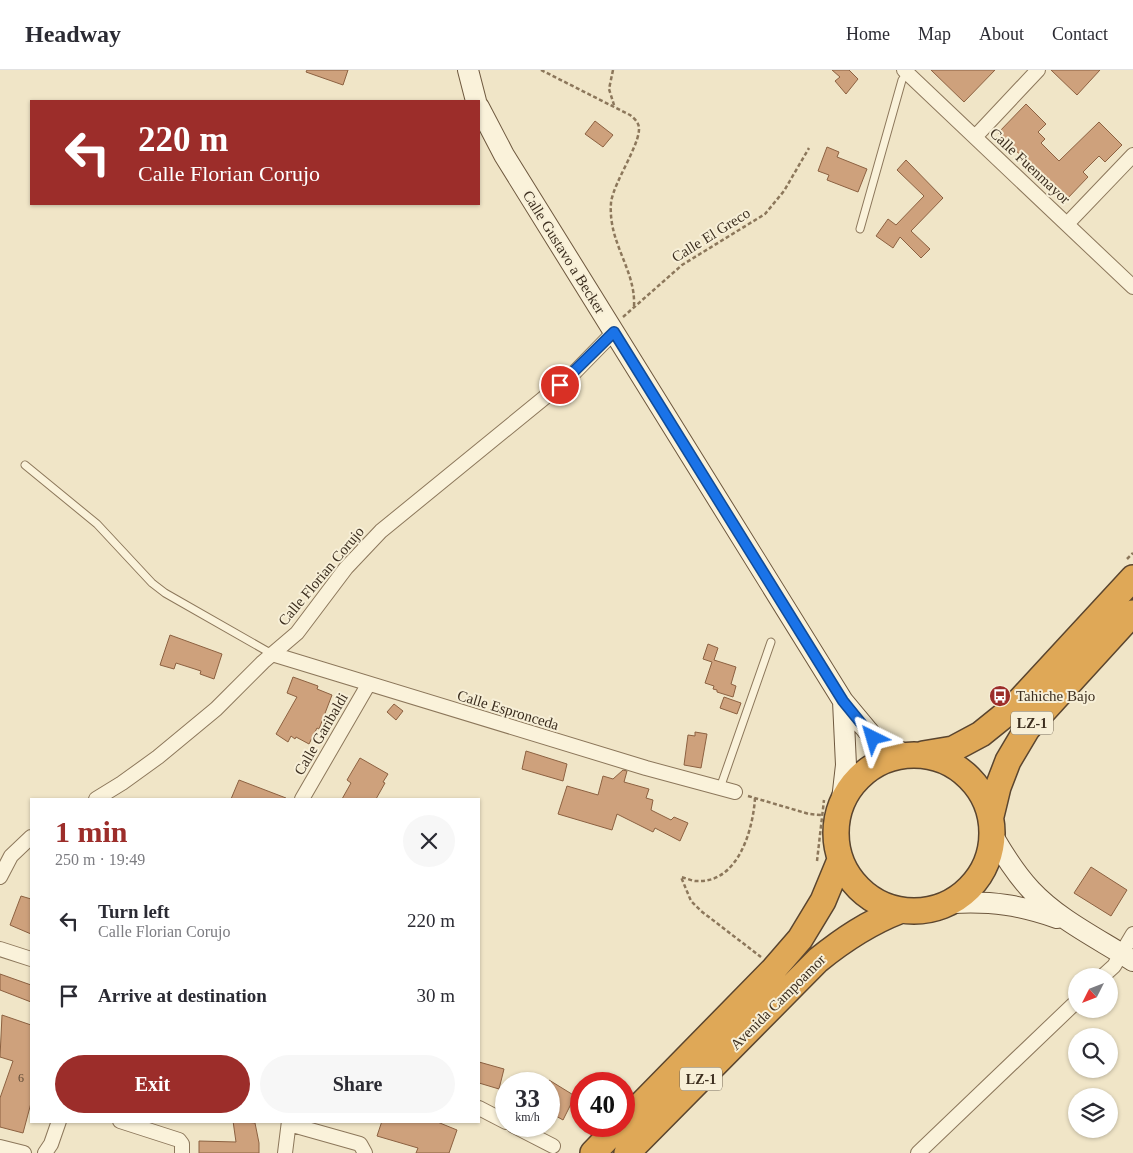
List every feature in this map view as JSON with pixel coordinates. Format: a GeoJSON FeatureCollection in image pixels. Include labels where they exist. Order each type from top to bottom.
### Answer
{"type":"FeatureCollection","features":[{"type":"Feature","properties":{"kind":"highway","name":"LZ-1"},"geometry":{"type":"LineString","coordinates":[[1133,578],[1012,709],[981,734],[953,749],[914,754],[879,762],[864,772],[833,800],[840,860],[853,884],[874,901],[899,911],[927,912],[953,903],[974,886],[988,863],[998,787],[1008,761],[1027,729],[1133,613]]}},
{"type":"Feature","properties":{"kind":"highway"},"geometry":{"type":"LineString","coordinates":[[914,754],[954,765],[978,786],[992,826]]}},
{"type":"Feature","properties":{"kind":"highway","name":"Avenida Campoamor"},"geometry":{"type":"LineString","coordinates":[[635,1111],[767,976],[800,939],[823,901],[840,860]]}},
{"type":"Feature","properties":{"kind":"highway","name":"Avenida Campoamor"},"geometry":{"type":"LineString","coordinates":[[627,1153],[818,960],[851,934],[879,918],[899,911]]}},
{"type":"Feature","properties":{"kind":"highway"},"geometry":{"type":"LineString","coordinates":[[593,1153],[609,1137]]}},
{"type":"Feature","properties":{"kind":"street"},"geometry":{"type":"LineString","coordinates":[[468,70],[476,100]]}},
{"type":"Feature","properties":{"kind":"street"},"geometry":{"type":"LineString","coordinates":[[975,137],[1038,70]]}},
{"type":"Feature","properties":{"kind":"street","name":"Calle Fuenmayor"},"geometry":{"type":"LineString","coordinates":[[906,72],[1133,287]]}},
{"type":"Feature","properties":{"kind":"street","name":"Calle Gustavo a Becker"},"geometry":{"type":"LineString","coordinates":[[480,109],[504,155],[843,701],[873,738],[914,754]]}},
{"type":"Feature","properties":{"kind":"street"},"geometry":{"type":"LineString","coordinates":[[1067,224],[1133,155]]}},
{"type":"Feature","properties":{"kind":"street","name":"Calle Florian Corujo"},"geometry":{"type":"LineString","coordinates":[[98,798],[122,783],[188,733],[297,633],[346,568],[381,531],[571,376],[614,332]]}},
{"type":"Feature","properties":{"kind":"street","name":"Calle Espronceda"},"geometry":{"type":"LineString","coordinates":[[272,654],[368,685],[735,792]]}},
{"type":"Feature","properties":{"kind":"street","name":"Calle Garibaldi"},"geometry":{"type":"LineString","coordinates":[[303,798],[368,685]]}},
{"type":"Feature","properties":{"kind":"street","name":"Calle Gustavo a Becker"},"geometry":{"type":"LineString","coordinates":[[833,800],[846,765],[843,701]]}},
{"type":"Feature","properties":{"kind":"street"},"geometry":{"type":"LineString","coordinates":[[992,826],[1008,862],[1032,891],[1070,922],[1127,957]]}},
{"type":"Feature","properties":{"kind":"street"},"geometry":{"type":"LineString","coordinates":[[0,877],[11,856],[30,838]]}},
{"type":"Feature","properties":{"kind":"street"},"geometry":{"type":"LineString","coordinates":[[953,903],[984,901],[1024,907],[1070,922]]}},
{"type":"Feature","properties":{"kind":"street"},"geometry":{"type":"LineString","coordinates":[[1112,968],[1127,957],[1133,934]]}},
{"type":"Feature","properties":{"kind":"street"},"geometry":{"type":"LineString","coordinates":[[0,949],[30,959]]}},
{"type":"Feature","properties":{"kind":"street"},"geometry":{"type":"LineString","coordinates":[[918,1153],[1068,1010]]}},
{"type":"Feature","properties":{"kind":"street"},"geometry":{"type":"LineString","coordinates":[[480,1109],[495,1116]]}},
{"type":"Feature","properties":{"kind":"street"},"geometry":{"type":"LineString","coordinates":[[45,1153],[51,1144],[58,1123]]}},
{"type":"Feature","properties":{"kind":"street"},"geometry":{"type":"LineString","coordinates":[[126,1123],[179,1140],[182,1144],[182,1153]]}},
{"type":"Feature","properties":{"kind":"street"},"geometry":{"type":"LineString","coordinates":[[285,1153],[289,1123]]}},
{"type":"Feature","properties":{"kind":"street"},"geometry":{"type":"LineString","coordinates":[[292,1123],[360,1144],[365,1153]]}},
{"type":"Feature","properties":{"kind":"street"},"geometry":{"type":"LineString","coordinates":[[535,1137],[553,1146]]}},
{"type":"Feature","properties":{"kind":"street"},"geometry":{"type":"LineString","coordinates":[[0,1147],[24,1153]]}},
{"type":"Feature","properties":{"kind":"lane"},"geometry":{"type":"LineString","coordinates":[[860,229],[902,80],[906,72]]}},
{"type":"Feature","properties":{"kind":"lane"},"geometry":{"type":"LineString","coordinates":[[25,465],[97,524],[158,588],[272,654]]}},
{"type":"Feature","properties":{"kind":"lane"},"geometry":{"type":"LineString","coordinates":[[720,788],[771,642]]}},
{"type":"Feature","properties":{"kind":"path"},"geometry":{"type":"LineString","coordinates":[[541,70],[630,115],[638,124],[639,132],[634,149],[616,184],[611,201],[611,225],[635,292],[634,307]]}},
{"type":"Feature","properties":{"kind":"path"},"geometry":{"type":"LineString","coordinates":[[613,70],[609,89],[614,107]]}},
{"type":"Feature","properties":{"kind":"path","name":"Calle El Greco"},"geometry":{"type":"LineString","coordinates":[[614,332],[622,319],[634,307],[682,265],[765,214],[784,192],[808,148]]}},
{"type":"Feature","properties":{"kind":"path"},"geometry":{"type":"LineString","coordinates":[[735,792],[809,814],[821,815]]}},
{"type":"Feature","properties":{"kind":"path"},"geometry":{"type":"LineString","coordinates":[[755,798],[750,828],[741,854],[729,869],[713,879],[696,882],[682,877],[691,901],[764,959]]}},
{"type":"Feature","properties":{"kind":"path"},"geometry":{"type":"LineString","coordinates":[[815,868],[820,848],[821,815],[833,800]]}},
{"type":"Feature","properties":{"kind":"building"},"geometry":{"type":"Polygon","coordinates":[[[307,70],[348,70],[343,85],[306,72],[307,70]]]}},
{"type":"Feature","properties":{"kind":"building"},"geometry":{"type":"Polygon","coordinates":[[[832,70],[849,70],[858,79],[846,94],[835,81],[840,77],[832,70]]]}},
{"type":"Feature","properties":{"kind":"building"},"geometry":{"type":"Polygon","coordinates":[[[931,70],[995,70],[964,102],[931,70]]]}},
{"type":"Feature","properties":{"kind":"building"},"geometry":{"type":"Polygon","coordinates":[[[1051,70],[1100,70],[1077,95],[1051,70]]]}},
{"type":"Feature","properties":{"kind":"building"},"geometry":{"type":"Polygon","coordinates":[[[1026,104],[1046,124],[1038,132],[1045,139],[1041,143],[1059,161],[1099,122],[1122,145],[1105,162],[1099,156],[1083,172],[1088,177],[1066,200],[998,133],[1026,104]]]}},
{"type":"Feature","properties":{"kind":"building"},"geometry":{"type":"Polygon","coordinates":[[[595,121],[613,135],[603,147],[585,134],[595,121]]]}},
{"type":"Feature","properties":{"kind":"building"},"geometry":{"type":"Polygon","coordinates":[[[827,147],[839,152],[837,157],[867,169],[858,192],[827,180],[829,175],[818,171],[827,147]]]}},
{"type":"Feature","properties":{"kind":"building"},"geometry":{"type":"Polygon","coordinates":[[[906,160],[943,198],[911,231],[930,249],[921,258],[900,237],[893,248],[876,236],[888,219],[896,225],[924,196],[897,170],[906,160]]]}},
{"type":"Feature","properties":{"kind":"building"},"geometry":{"type":"Polygon","coordinates":[[[170,635],[222,654],[214,679],[200,674],[201,671],[176,663],[174,669],[160,665],[170,635]]]}},
{"type":"Feature","properties":{"kind":"building"},"geometry":{"type":"Polygon","coordinates":[[[708,644],[718,648],[714,660],[736,667],[731,684],[736,686],[733,697],[717,692],[717,690],[713,689],[714,686],[705,683],[712,662],[703,659],[708,644]]]}},
{"type":"Feature","properties":{"kind":"building"},"geometry":{"type":"Polygon","coordinates":[[[293,677],[318,686],[317,689],[332,695],[319,729],[317,728],[309,744],[291,736],[288,742],[276,734],[297,697],[287,693],[293,677]]]}},
{"type":"Feature","properties":{"kind":"building"},"geometry":{"type":"Polygon","coordinates":[[[724,697],[741,703],[737,714],[720,708],[724,697]]]}},
{"type":"Feature","properties":{"kind":"building"},"geometry":{"type":"Polygon","coordinates":[[[394,704],[403,711],[396,720],[387,712],[394,704]]]}},
{"type":"Feature","properties":{"kind":"building"},"geometry":{"type":"Polygon","coordinates":[[[695,732],[707,734],[701,768],[684,765],[688,735],[695,736],[695,732]]]}},
{"type":"Feature","properties":{"kind":"building"},"geometry":{"type":"Polygon","coordinates":[[[526,751],[567,764],[563,781],[522,769],[526,751]]]}},
{"type":"Feature","properties":{"kind":"building"},"geometry":{"type":"Polygon","coordinates":[[[360,758],[388,774],[377,798],[343,798],[351,783],[347,780],[360,758]]]}},
{"type":"Feature","properties":{"kind":"building"},"geometry":{"type":"Polygon","coordinates":[[[623,770],[627,771],[624,782],[649,789],[646,798],[653,800],[651,810],[671,820],[674,817],[688,823],[680,841],[655,828],[653,832],[617,814],[612,830],[558,814],[567,786],[598,795],[603,776],[613,779],[623,770]]]}},
{"type":"Feature","properties":{"kind":"building"},"geometry":{"type":"Polygon","coordinates":[[[239,780],[286,798],[231,798],[239,780]]]}},
{"type":"Feature","properties":{"kind":"building"},"geometry":{"type":"Polygon","coordinates":[[[1091,867],[1127,890],[1111,916],[1074,893],[1091,867]]]}},
{"type":"Feature","properties":{"kind":"building"},"geometry":{"type":"Polygon","coordinates":[[[21,896],[30,899],[30,934],[10,925],[21,896]]]}},
{"type":"Feature","properties":{"kind":"building"},"geometry":{"type":"Polygon","coordinates":[[[0,974],[30,985],[30,1002],[0,990],[0,974]]]}},
{"type":"Feature","properties":{"kind":"building"},"geometry":{"type":"Polygon","coordinates":[[[2,1015],[30,1025],[30,1107],[23,1133],[0,1127],[0,1098],[13,1061],[0,1057],[2,1015]]]}},
{"type":"Feature","properties":{"kind":"building"},"geometry":{"type":"Polygon","coordinates":[[[480,1062],[504,1069],[503,1072],[495,1072],[495,1088],[480,1083],[480,1062]]]}},
{"type":"Feature","properties":{"kind":"building"},"geometry":{"type":"Polygon","coordinates":[[[560,1087],[570,1093],[570,1106],[563,1120],[560,1118],[560,1087]]]}},
{"type":"Feature","properties":{"kind":"building"},"geometry":{"type":"Polygon","coordinates":[[[233,1123],[255,1123],[259,1153],[199,1153],[199,1141],[236,1142],[233,1123]]]}},
{"type":"Feature","properties":{"kind":"building"},"geometry":{"type":"Polygon","coordinates":[[[381,1123],[440,1123],[457,1130],[449,1153],[416,1153],[418,1148],[377,1136],[381,1123]]]}},
{"type":"Feature","properties":{"kind":"place","name":"Tahiche Bajo"},"geometry":{"type":"Point","coordinates":[1000,696]}},
{"type":"Feature","properties":{"kind":"route"},"geometry":{"type":"LineString","coordinates":[[560,385],[614,332],[843,701],[873,738]]}}]}
